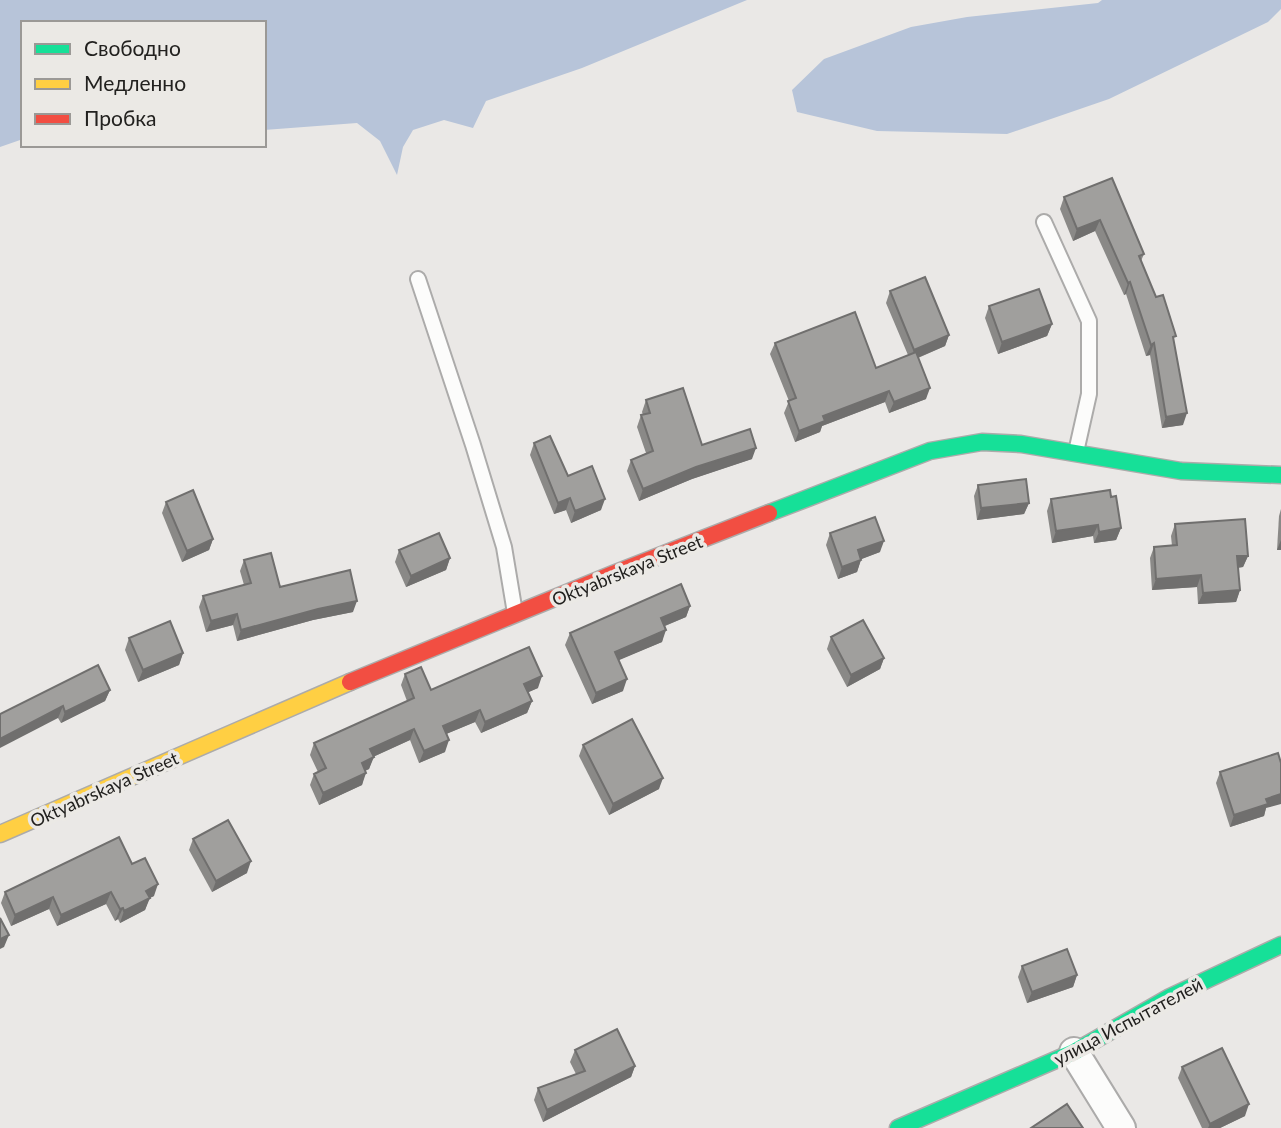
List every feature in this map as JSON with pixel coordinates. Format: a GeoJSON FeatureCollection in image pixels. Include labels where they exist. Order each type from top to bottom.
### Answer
{"type":"FeatureCollection","features":[{"type":"Feature","properties":{"kind":"street","name":"Oktyabrskaya Street"},"geometry":{"type":"LineString","coordinates":[[0,834],[302,702],[515,614],[930,451],[982,442],[1021,444],[1181,471],[1281,475]]}},
{"type":"Feature","properties":{"kind":"street","name":"улица Испытателей"},"geometry":{"type":"LineString","coordinates":[[898,1128],[1074,1052],[1170,997],[1281,945]]}},
{"type":"Feature","properties":{"kind":"street"},"geometry":{"type":"LineString","coordinates":[[1074,1052],[1121,1128]]}},
{"type":"Feature","properties":{"kind":"lane"},"geometry":{"type":"LineString","coordinates":[[1044,222],[1089,321],[1089,394],[1076,454]]}},
{"type":"Feature","properties":{"kind":"lane"},"geometry":{"type":"LineString","coordinates":[[418,279],[504,547],[515,614]]}},
{"type":"Feature","properties":{"kind":"water"},"geometry":{"type":"Polygon","coordinates":[[[0,0],[747,0],[582,68],[486,101],[473,128],[444,120],[413,130],[403,147],[397,175],[380,141],[357,123],[266,130],[266,21],[21,21],[21,140],[0,147],[0,0]]]}},
{"type":"Feature","properties":{"kind":"water"},"geometry":{"type":"Polygon","coordinates":[[[1102,0],[1281,0],[1281,9],[1268,22],[1109,99],[1007,134],[877,131],[797,112],[792,90],[824,59],[911,27],[967,17],[1098,3],[1102,0]]]}},
{"type":"Feature","properties":{"kind":"building"},"geometry":{"type":"Polygon","coordinates":[[[1112,178],[1144,254],[1139,256],[1156,297],[1163,295],[1176,336],[1173,337],[1187,413],[1166,417],[1154,343],[1151,345],[1130,282],[1128,283],[1100,220],[1077,229],[1064,197],[1112,178]]]}},
{"type":"Feature","properties":{"kind":"building"},"geometry":{"type":"Polygon","coordinates":[[[925,277],[949,335],[914,350],[890,291],[925,277]]]}},
{"type":"Feature","properties":{"kind":"building"},"geometry":{"type":"Polygon","coordinates":[[[1039,289],[1052,324],[1002,342],[989,306],[1039,289]]]}},
{"type":"Feature","properties":{"kind":"building"},"geometry":{"type":"Polygon","coordinates":[[[855,312],[876,368],[916,352],[930,388],[894,402],[889,391],[823,416],[825,421],[799,431],[788,401],[796,398],[775,343],[855,312]]]}},
{"type":"Feature","properties":{"kind":"building"},"geometry":{"type":"Polygon","coordinates":[[[683,388],[702,445],[750,429],[756,448],[696,467],[643,489],[631,460],[653,451],[641,415],[650,413],[646,400],[683,388]]]}},
{"type":"Feature","properties":{"kind":"building"},"geometry":{"type":"Polygon","coordinates":[[[550,436],[568,476],[592,466],[605,499],[575,511],[570,498],[558,503],[534,443],[550,436]]]}},
{"type":"Feature","properties":{"kind":"building"},"geometry":{"type":"Polygon","coordinates":[[[1026,479],[1029,503],[981,508],[978,485],[1026,479]]]}},
{"type":"Feature","properties":{"kind":"building"},"geometry":{"type":"Polygon","coordinates":[[[193,490],[213,539],[187,551],[166,502],[193,490]]]}},
{"type":"Feature","properties":{"kind":"building"},"geometry":{"type":"Polygon","coordinates":[[[1110,490],[1111,497],[1116,496],[1121,528],[1099,532],[1098,525],[1056,531],[1051,499],[1110,490]]]}},
{"type":"Feature","properties":{"kind":"building"},"geometry":{"type":"Polygon","coordinates":[[[875,517],[884,541],[858,550],[861,560],[842,567],[830,533],[875,517]]]}},
{"type":"Feature","properties":{"kind":"building"},"geometry":{"type":"Polygon","coordinates":[[[1245,519],[1248,556],[1237,556],[1240,590],[1203,593],[1201,575],[1156,579],[1154,547],[1177,545],[1175,524],[1245,519]]]}},
{"type":"Feature","properties":{"kind":"building"},"geometry":{"type":"Polygon","coordinates":[[[439,533],[450,558],[411,576],[399,550],[439,533]]]}},
{"type":"Feature","properties":{"kind":"building"},"geometry":{"type":"Polygon","coordinates":[[[271,553],[280,587],[350,570],[357,601],[241,630],[237,614],[211,621],[203,596],[251,583],[244,560],[271,553]]]}},
{"type":"Feature","properties":{"kind":"building"},"geometry":{"type":"Polygon","coordinates":[[[681,584],[690,606],[661,618],[666,630],[615,652],[627,679],[596,693],[570,633],[681,584]]]}},
{"type":"Feature","properties":{"kind":"building"},"geometry":{"type":"Polygon","coordinates":[[[863,620],[884,658],[851,675],[831,637],[863,620]]]}},
{"type":"Feature","properties":{"kind":"building"},"geometry":{"type":"Polygon","coordinates":[[[170,621],[183,653],[143,670],[129,638],[170,621]]]}},
{"type":"Feature","properties":{"kind":"building"},"geometry":{"type":"Polygon","coordinates":[[[529,647],[542,676],[524,684],[532,701],[485,722],[480,710],[443,726],[449,740],[424,751],[414,729],[370,749],[374,757],[362,763],[366,773],[323,793],[314,774],[326,768],[314,743],[414,698],[405,674],[421,667],[431,690],[529,647]]]}},
{"type":"Feature","properties":{"kind":"building"},"geometry":{"type":"Polygon","coordinates":[[[98,665],[110,690],[65,712],[63,706],[0,739],[0,714],[98,665]]]}},
{"type":"Feature","properties":{"kind":"building"},"geometry":{"type":"Polygon","coordinates":[[[632,719],[663,778],[613,804],[583,745],[632,719]]]}},
{"type":"Feature","properties":{"kind":"building"},"geometry":{"type":"Polygon","coordinates":[[[1278,753],[1281,763],[1281,794],[1266,799],[1268,804],[1234,815],[1220,772],[1278,753]]]}},
{"type":"Feature","properties":{"kind":"building"},"geometry":{"type":"Polygon","coordinates":[[[228,820],[251,861],[216,881],[193,839],[228,820]]]}},
{"type":"Feature","properties":{"kind":"building"},"geometry":{"type":"Polygon","coordinates":[[[119,837],[132,864],[145,858],[158,884],[146,891],[150,898],[124,911],[123,908],[120,909],[111,892],[61,915],[53,897],[15,915],[5,892],[119,837]]]}},
{"type":"Feature","properties":{"kind":"building"},"geometry":{"type":"Polygon","coordinates":[[[0,918],[9,935],[0,939],[0,918]]]}},
{"type":"Feature","properties":{"kind":"building"},"geometry":{"type":"Polygon","coordinates":[[[1067,949],[1077,975],[1032,992],[1022,966],[1067,949]]]}},
{"type":"Feature","properties":{"kind":"building"},"geometry":{"type":"Polygon","coordinates":[[[617,1029],[635,1066],[547,1110],[538,1088],[585,1071],[575,1050],[617,1029]]]}},
{"type":"Feature","properties":{"kind":"building"},"geometry":{"type":"Polygon","coordinates":[[[1222,1048],[1249,1104],[1210,1124],[1182,1067],[1222,1048]]]}},
{"type":"Feature","properties":{"kind":"building"},"geometry":{"type":"Polygon","coordinates":[[[1067,1104],[1083,1128],[1031,1128],[1067,1104]]]}},
{"type":"Feature","properties":{"kind":"traffic: fast"},"geometry":{"type":"LineString","coordinates":[[769,513],[930,451],[982,442],[1021,444],[1181,471],[1281,475]]}},
{"type":"Feature","properties":{"kind":"traffic: fast"},"geometry":{"type":"LineString","coordinates":[[898,1128],[1074,1052],[1170,997],[1281,945]]}},
{"type":"Feature","properties":{"kind":"traffic: slow"},"geometry":{"type":"LineString","coordinates":[[0,834],[350,682]]}},
{"type":"Feature","properties":{"kind":"traffic: jam"},"geometry":{"type":"LineString","coordinates":[[350,682],[769,513]]}}]}
